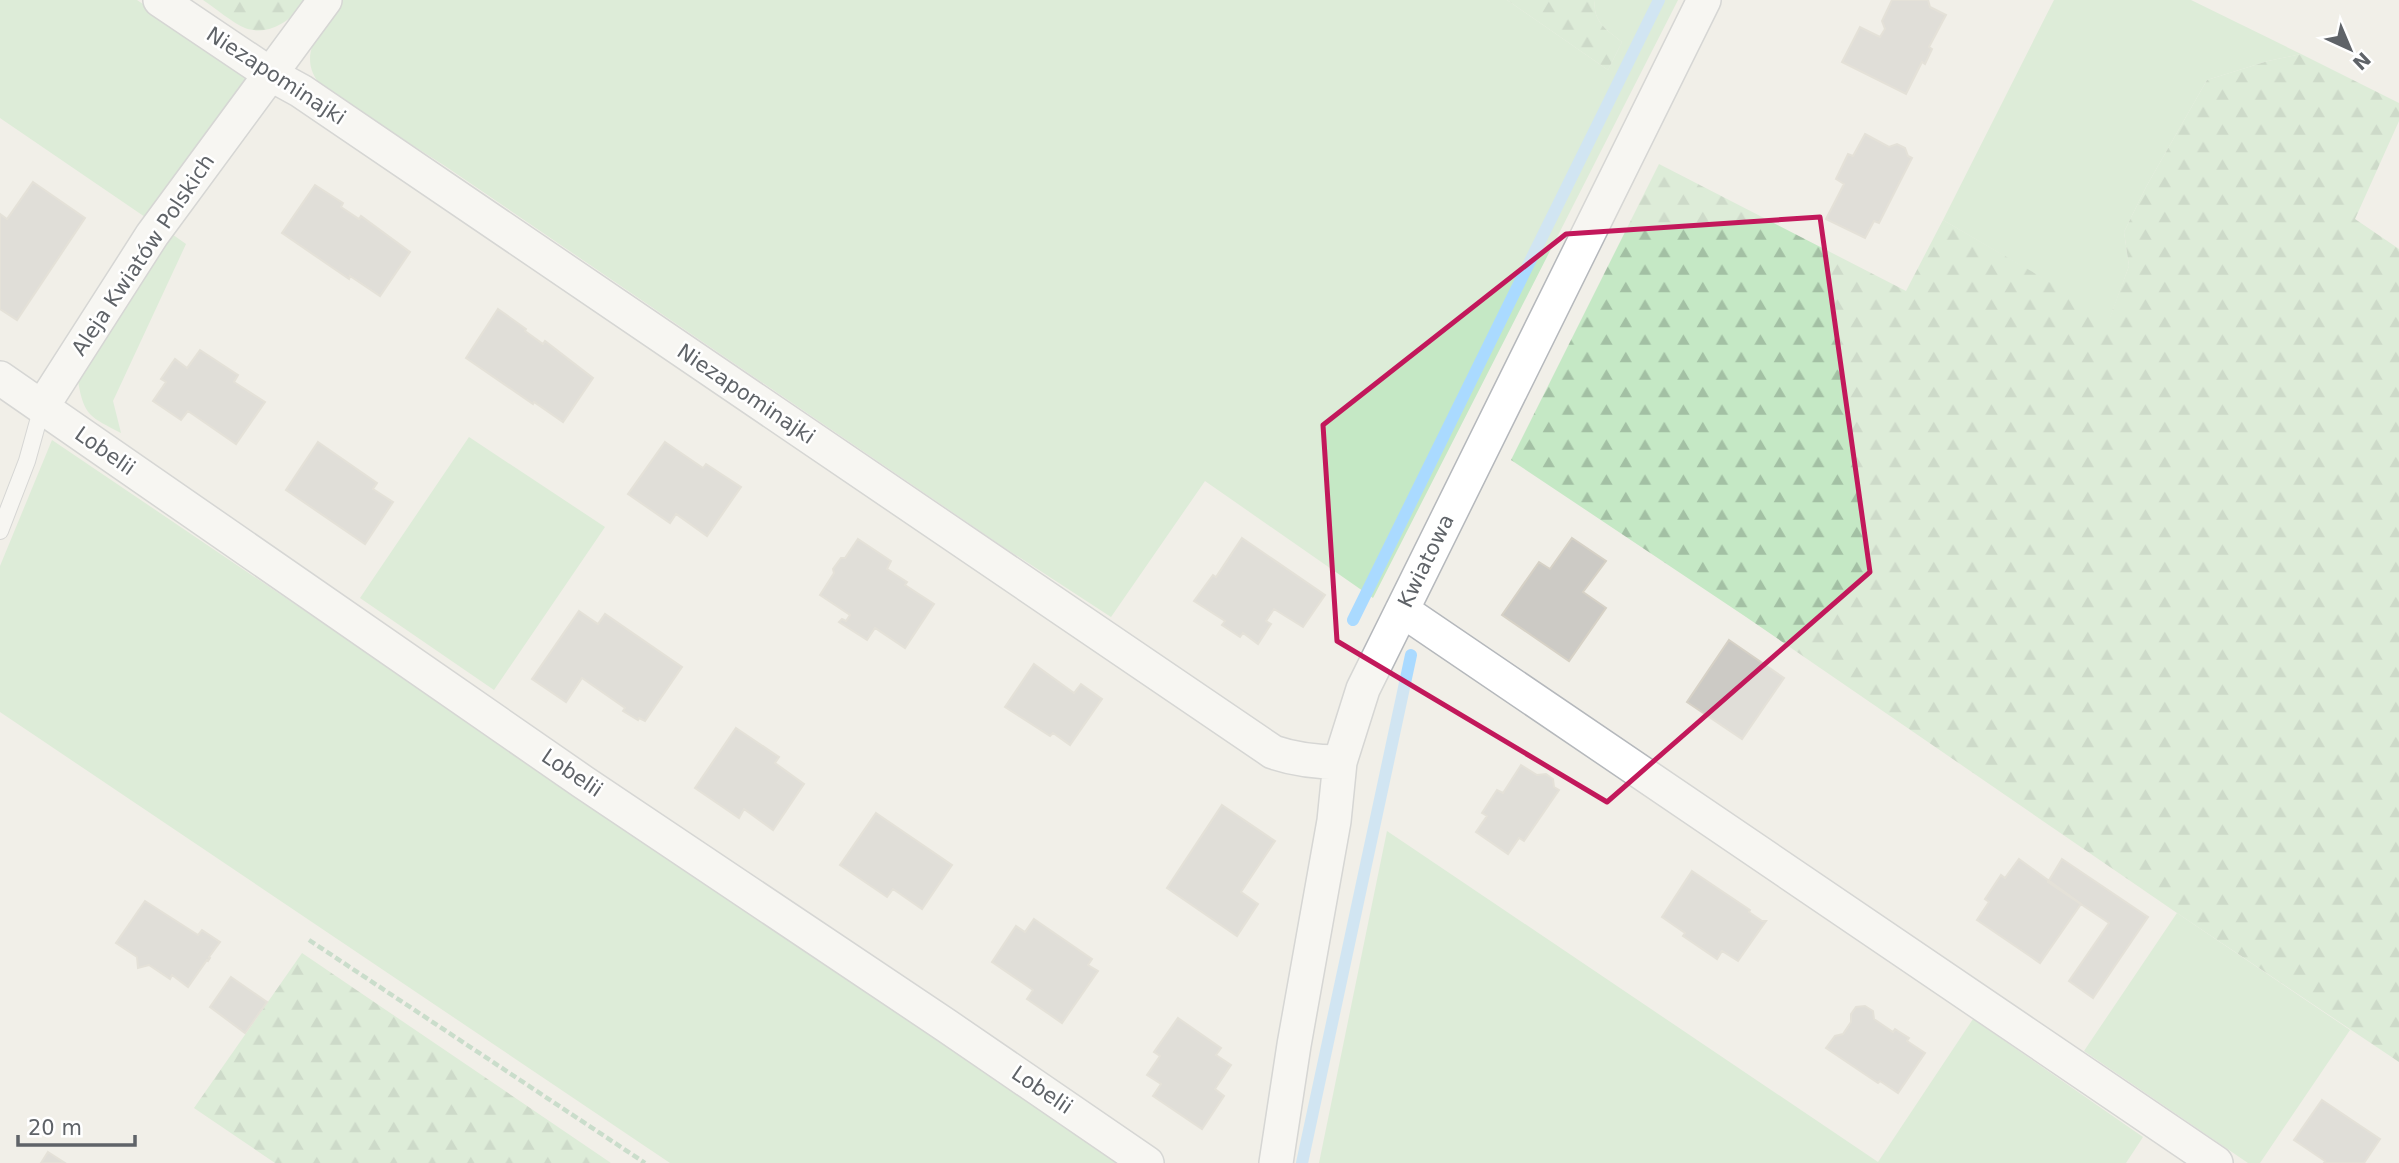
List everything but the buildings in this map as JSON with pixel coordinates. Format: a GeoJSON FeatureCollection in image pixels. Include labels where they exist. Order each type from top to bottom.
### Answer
{"type":"FeatureCollection","features":[{"type":"Feature","properties":{"kind":"street","name":"Niezapominajki"},"geometry":{"type":"LineString","coordinates":[[160,0],[270,74],[301,91],[1273,752],[1313,762],[1340,762]]}},
{"type":"Feature","properties":{"kind":"street","name":"Aleja Kwiatów Polskich"},"geometry":{"type":"LineString","coordinates":[[42,407],[152,235],[325,0]]}},
{"type":"Feature","properties":{"kind":"street","name":"Kwiatowa"},"geometry":{"type":"LineString","coordinates":[[1276,1163],[1334,821],[1340,762],[1363,689],[1704,0]]}},
{"type":"Feature","properties":{"kind":"street","name":"Lobelii"},"geometry":{"type":"LineString","coordinates":[[0,378],[583,782],[1147,1163]]}},
{"type":"Feature","properties":{"kind":"street"},"geometry":{"type":"LineString","coordinates":[[1402,610],[2216,1163]]}},
{"type":"Feature","properties":{"kind":"lane","name":"Aleja Kwiatów Polskich"},"geometry":{"type":"LineString","coordinates":[[0,531],[27,461],[42,407]]}},
{"type":"Feature","properties":{"kind":"path"},"geometry":{"type":"LineString","coordinates":[[309,940],[645,1163]]}},
{"type":"Feature","properties":{"kind":"highlighted area"},"geometry":{"type":"Polygon","coordinates":[[[1820,217],[1870,572],[1607,802],[1337,641],[1323,425],[1566,234],[1820,217]]]}},
{"type":"Feature","properties":{"kind":"green space"},"geometry":{"type":"Polygon","coordinates":[[[0,0],[137,0],[202,45],[252,73],[148,219],[0,118],[0,0]]]}},
{"type":"Feature","properties":{"kind":"green space"},"geometry":{"type":"Polygon","coordinates":[[[203,0],[307,0],[288,20],[272,28],[254,30],[240,26],[203,0]]]}},
{"type":"Feature","properties":{"kind":"green space"},"geometry":{"type":"Polygon","coordinates":[[[341,0],[1507,0],[1608,70],[1622,42],[1598,19],[1595,0],[1678,0],[1373,598],[1205,481],[1111,617],[1002,546],[445,166],[323,88],[310,65],[311,54],[319,32],[341,0]]]}},
{"type":"Feature","properties":{"kind":"green space"},"geometry":{"type":"Polygon","coordinates":[[[1507,0],[1595,0],[1598,19],[1622,42],[1608,70],[1507,0]]]}},
{"type":"Feature","properties":{"kind":"green space"},"geometry":{"type":"Polygon","coordinates":[[[2054,0],[2191,0],[2301,54],[2207,80],[2146,187],[2124,232],[2129,266],[2110,318],[1943,220],[2054,0]]]}},
{"type":"Feature","properties":{"kind":"green space"},"geometry":{"type":"Polygon","coordinates":[[[2301,54],[2399,103],[2399,121],[2355,219],[2399,249],[2399,1062],[1511,460],[1659,164],[1906,291],[1943,220],[2110,317],[2129,266],[2124,232],[2146,187],[2207,80],[2301,54]]]}},
{"type":"Feature","properties":{"kind":"green space"},"geometry":{"type":"Polygon","coordinates":[[[169,232],[186,244],[113,401],[121,433],[90,415],[83,402],[78,381],[169,232]]]}},
{"type":"Feature","properties":{"kind":"green space"},"geometry":{"type":"Polygon","coordinates":[[[469,437],[605,527],[494,690],[360,598],[469,437]]]}},
{"type":"Feature","properties":{"kind":"green space"},"geometry":{"type":"Polygon","coordinates":[[[52,440],[1121,1163],[670,1163],[0,712],[0,566],[52,440]]]}},
{"type":"Feature","properties":{"kind":"green space"},"geometry":{"type":"Polygon","coordinates":[[[1387,831],[1878,1162],[1973,1019],[2143,1137],[2126,1163],[1319,1163],[1387,831]]]}},
{"type":"Feature","properties":{"kind":"green space"},"geometry":{"type":"Polygon","coordinates":[[[2177,913],[2350,1030],[2260,1163],[2248,1163],[2084,1051],[2177,913]]]}},
{"type":"Feature","properties":{"kind":"green space"},"geometry":{"type":"Polygon","coordinates":[[[302,953],[611,1163],[275,1163],[194,1108],[302,953]]]}},
{"type":"Feature","properties":{"kind":"waterway"},"geometry":{"type":"LineString","coordinates":[[1353,620],[1659,0]]}},
{"type":"Feature","properties":{"kind":"waterway"},"geometry":{"type":"LineString","coordinates":[[1302,1163],[1411,655]]}}]}
